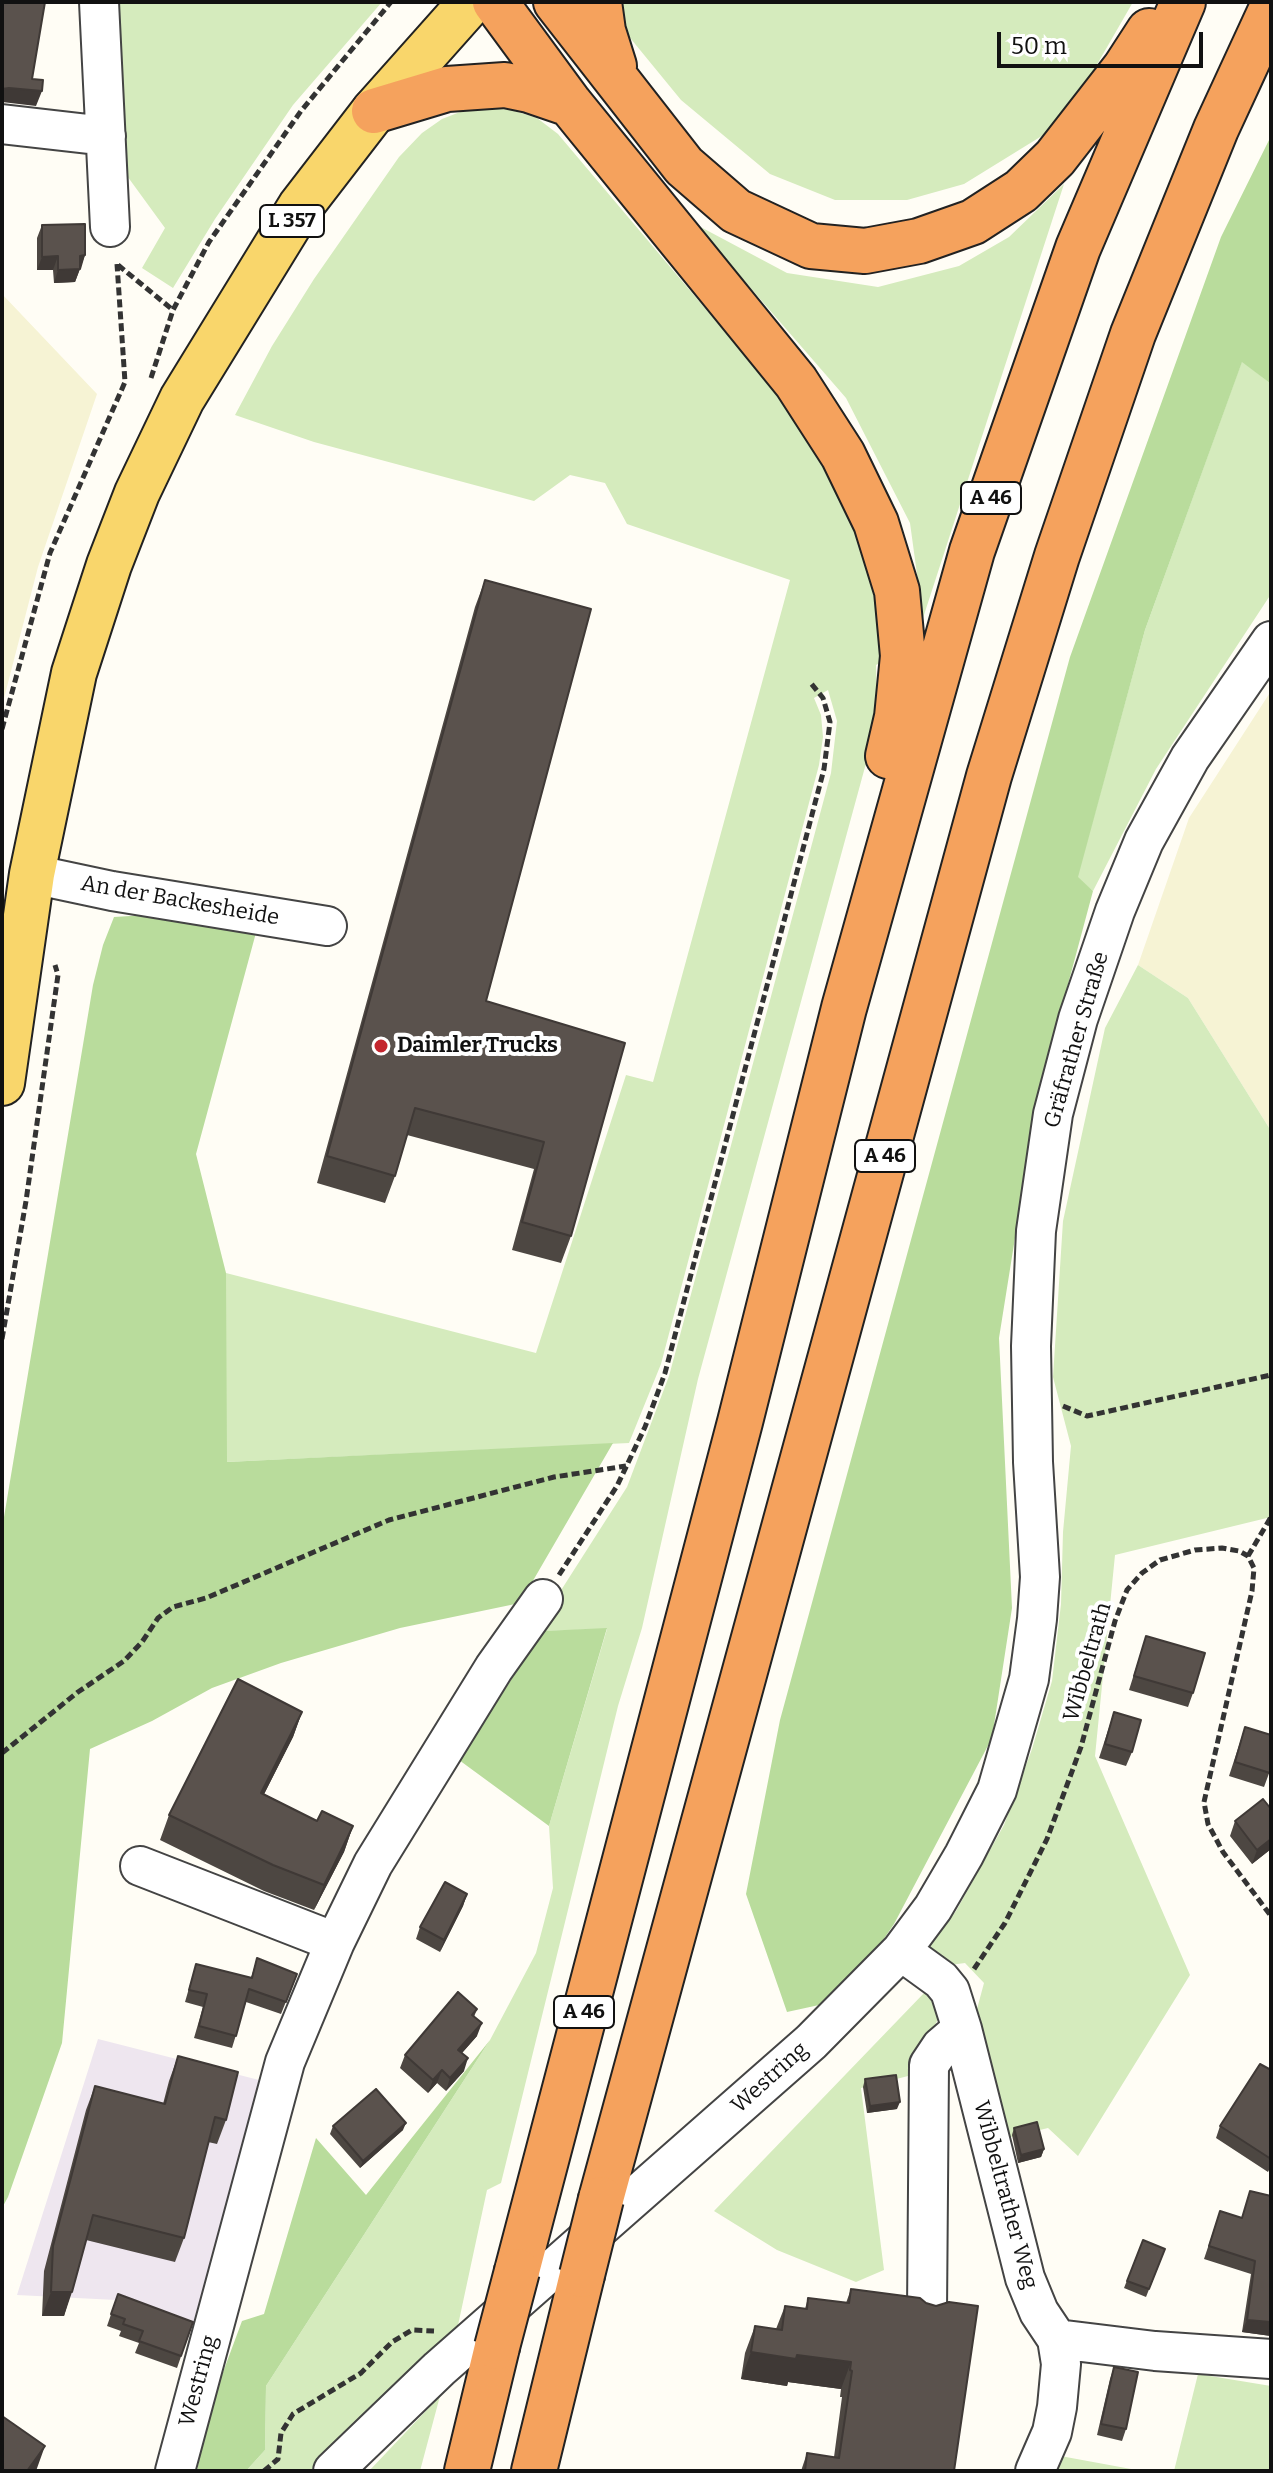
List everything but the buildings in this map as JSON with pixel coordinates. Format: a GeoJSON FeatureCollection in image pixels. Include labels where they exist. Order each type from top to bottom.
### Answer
{"type":"FeatureCollection","features":[{"type":"Feature","properties":{"kind":"highway"},"geometry":{"type":"LineString","coordinates":[[495,2],[570,104],[796,382],[843,455],[880,536],[897,591],[903,656],[897,717],[873,817],[844,1008]]}},
{"type":"Feature","properties":{"kind":"highway"},"geometry":{"type":"LineString","coordinates":[[556,2],[684,166],[736,211],[811,246],[865,251],[919,241],[973,222],[1021,191],[1055,158],[1125,68],[1167,2]]}},
{"type":"Feature","properties":{"kind":"highway"},"geometry":{"type":"LineString","coordinates":[[599,2],[603,31],[620,84]]}},
{"type":"Feature","properties":{"kind":"highway","name":"A 46"},"geometry":{"type":"LineString","coordinates":[[467,2471],[483,2345],[517,2271],[740,1422],[844,1008],[972,551],[1078,248],[1183,2]]}},
{"type":"Feature","properties":{"kind":"highway","name":"A 46"},"geometry":{"type":"LineString","coordinates":[[534,2471],[601,2199],[994,761],[1057,556],[1133,334],[1216,129],[1271,10]]}},
{"type":"Feature","properties":{"kind":"highway"},"geometry":{"type":"LineString","coordinates":[[374,111],[447,89],[505,85],[570,104]]}},
{"type":"Feature","properties":{"kind":"main road","name":"L 357"},"geometry":{"type":"LineString","coordinates":[[2,1083],[32,874],[74,673],[109,565],[137,493],[182,399],[300,207],[374,111],[471,2]]}},
{"type":"Feature","properties":{"kind":"street"},"geometry":{"type":"LineString","coordinates":[[99,2],[110,227]]}},
{"type":"Feature","properties":{"kind":"street"},"geometry":{"type":"LineString","coordinates":[[2,124],[106,136]]}},
{"type":"Feature","properties":{"kind":"street","name":"Gräfrather Straße"},"geometry":{"type":"LineString","coordinates":[[1040,1577],[1033,1462],[1031,1346],[1036,1231],[1053,1114],[1078,1019],[1115,911],[1144,841],[1190,758],[1271,641]]}},
{"type":"Feature","properties":{"kind":"street","name":"An der Backesheide"},"geometry":{"type":"LineString","coordinates":[[32,874],[112,891],[327,926]]}},
{"type":"Feature","properties":{"kind":"street","name":"Westring"},"geometry":{"type":"LineString","coordinates":[[333,2471],[483,2345],[811,2042],[901,1951],[933,1908],[997,1790],[1029,1679],[1040,1577]]}},
{"type":"Feature","properties":{"kind":"street","name":"Westring"},"geometry":{"type":"LineString","coordinates":[[175,2471],[285,2062],[335,1942],[373,1864],[494,1668],[543,1599]]}},
{"type":"Feature","properties":{"kind":"street"},"geometry":{"type":"LineString","coordinates":[[140,1866],[335,1942]]}},
{"type":"Feature","properties":{"kind":"street"},"geometry":{"type":"LineString","coordinates":[[901,1951],[941,1980],[950,1991]]}},
{"type":"Feature","properties":{"kind":"street","name":"Wibbeltrather Weg"},"geometry":{"type":"LineString","coordinates":[[950,1991],[1025,2278],[1039,2312],[1057,2339]]}},
{"type":"Feature","properties":{"kind":"street"},"geometry":{"type":"LineString","coordinates":[[927,2311],[929,2065],[941,2047],[962,2029]]}},
{"type":"Feature","properties":{"kind":"street"},"geometry":{"type":"LineString","coordinates":[[1035,2471],[1055,2419],[1061,2364],[1057,2339],[1155,2351],[1271,2359]]}},
{"type":"Feature","properties":{"kind":"path"},"geometry":{"type":"LineString","coordinates":[[2,729],[50,553],[125,382],[117,264],[110,227]]}},
{"type":"Feature","properties":{"kind":"path"},"geometry":{"type":"LineString","coordinates":[[117,264],[173,310]]}},
{"type":"Feature","properties":{"kind":"path"},"geometry":{"type":"LineString","coordinates":[[543,1599],[617,1486],[665,1373],[824,769],[830,722],[823,698],[810,682]]}},
{"type":"Feature","properties":{"kind":"path"},"geometry":{"type":"LineString","coordinates":[[2,1339],[26,1201],[58,975],[56,965],[48,958]]}},
{"type":"Feature","properties":{"kind":"path"},"geometry":{"type":"LineString","coordinates":[[1032,1393],[1087,1416],[1271,1375]]}},
{"type":"Feature","properties":{"kind":"path"},"geometry":{"type":"LineString","coordinates":[[2,1753],[78,1692],[124,1661],[158,1618],[173,1607],[206,1598],[389,1520],[554,1477],[627,1466]]}},
{"type":"Feature","properties":{"kind":"path"},"geometry":{"type":"LineString","coordinates":[[1271,1517],[1248,1556],[1254,1568],[1254,1581],[1204,1802],[1208,1824],[1223,1852],[1271,1916]]}},
{"type":"Feature","properties":{"kind":"path","name":"Wibbeltrath"},"geometry":{"type":"LineString","coordinates":[[950,1991],[967,1976],[998,1935],[1047,1839],[1081,1747],[1115,1621],[1127,1590],[1151,1566],[1178,1554],[1222,1548],[1248,1556]]}},
{"type":"Feature","properties":{"kind":"path"},"geometry":{"type":"LineString","coordinates":[[264,2471],[278,2459],[281,2433],[293,2414],[361,2373],[392,2342],[412,2330],[437,2331],[483,2345]]}},
{"type":"Feature","properties":{"kind":"shaded area"},"geometry":{"type":"Polygon","coordinates":[[[2,294],[97,394],[38,567],[2,706],[2,294]]]}},
{"type":"Feature","properties":{"kind":"shaded area"},"geometry":{"type":"Polygon","coordinates":[[[1271,691],[1271,1131],[1188,998],[1138,965],[1189,818],[1271,691]]]}},
{"type":"Feature","properties":{"kind":"shaded area"},"geometry":{"type":"Polygon","coordinates":[[[98,2039],[263,2081],[201,2326],[116,2300],[17,2295],[98,2039]]]}},
{"type":"Feature","properties":{"kind":"green space"},"geometry":{"type":"Polygon","coordinates":[[[113,2],[382,2],[293,105],[215,219],[173,288],[142,268],[165,228],[122,169],[113,2]]]}},
{"type":"Feature","properties":{"kind":"green space"},"geometry":{"type":"Polygon","coordinates":[[[620,2],[1133,2],[1080,94],[1045,134],[964,184],[907,200],[835,200],[770,174],[681,100],[622,28],[620,2]]]}},
{"type":"Feature","properties":{"kind":"green space"},"geometry":{"type":"Polygon","coordinates":[[[486,107],[512,110],[537,118],[558,134],[790,409],[831,465],[881,576],[887,659],[876,665],[877,701],[871,745],[698,1379],[642,1628],[618,1706],[501,2183],[487,2190],[457,2330],[310,2471],[246,2471],[265,2450],[266,2386],[490,2040],[536,1953],[553,1888],[549,1826],[607,1629],[543,1631],[558,1595],[627,1487],[669,1376],[831,773],[837,721],[828,690],[814,698],[821,715],[823,737],[819,765],[661,1364],[629,1443],[226,1462],[226,1273],[536,1353],[626,1075],[653,1082],[790,580],[627,524],[605,483],[570,475],[534,501],[314,442],[235,415],[272,346],[314,279],[399,157],[422,133],[442,119],[486,107]]]}},
{"type":"Feature","properties":{"kind":"green space"},"geometry":{"type":"Polygon","coordinates":[[[1271,136],[1271,384],[1242,362],[1145,630],[1078,877],[1093,891],[1037,1100],[999,1338],[1012,1608],[992,1738],[894,1924],[842,2000],[787,2012],[746,1894],[780,1720],[1070,657],[1221,237],[1271,136]]]}},
{"type":"Feature","properties":{"kind":"green space"},"geometry":{"type":"Polygon","coordinates":[[[1064,184],[923,618],[910,523],[846,398],[695,224],[787,273],[878,287],[959,266],[1009,237],[1064,184]]]}},
{"type":"Feature","properties":{"kind":"green space"},"geometry":{"type":"Polygon","coordinates":[[[1242,361],[1271,384],[1271,594],[1156,769],[1093,891],[1077,878],[1145,630],[1242,361]]]}},
{"type":"Feature","properties":{"kind":"green space"},"geometry":{"type":"Polygon","coordinates":[[[162,914],[257,929],[196,1154],[226,1273],[227,1462],[613,1443],[520,1603],[400,1628],[281,1663],[212,1688],[152,1721],[90,1749],[62,2043],[2,2208],[2,1529],[93,985],[103,945],[114,917],[162,914]]]}},
{"type":"Feature","properties":{"kind":"green space"},"geometry":{"type":"Polygon","coordinates":[[[1138,965],[1188,998],[1271,1131],[1271,1517],[1115,1555],[1095,1756],[1190,1975],[1078,2156],[1048,2128],[1007,2138],[977,2009],[984,1983],[965,1963],[950,1965],[939,1961],[928,1946],[956,1911],[1004,1825],[1032,1749],[1052,1681],[1061,1604],[1063,1532],[1071,1446],[1053,1377],[1063,1221],[1105,1028],[1138,965]]]}},
{"type":"Feature","properties":{"kind":"green space"},"geometry":{"type":"Polygon","coordinates":[[[607,1628],[549,1826],[459,1760],[543,1631],[607,1628]]]}},
{"type":"Feature","properties":{"kind":"green space"},"geometry":{"type":"Polygon","coordinates":[[[925,1992],[943,2008],[912,2075],[861,2088],[884,2270],[856,2282],[777,2250],[714,2211],[925,1992]]]}},
{"type":"Feature","properties":{"kind":"green space"},"geometry":{"type":"Polygon","coordinates":[[[490,2040],[266,2386],[265,2450],[246,2471],[197,2471],[209,2410],[242,2321],[264,2314],[316,2138],[366,2195],[490,2040]]]}},
{"type":"Feature","properties":{"kind":"green space"},"geometry":{"type":"Polygon","coordinates":[[[1198,2374],[1271,2386],[1271,2471],[1174,2471],[1198,2374]]]}},
{"type":"Feature","properties":{"kind":"green space"},"geometry":{"type":"Polygon","coordinates":[[[440,2396],[420,2471],[369,2471],[440,2396]]]}},
{"type":"Feature","properties":{"kind":"green space"},"geometry":{"type":"Polygon","coordinates":[[[1055,2455],[1142,2471],[1047,2471],[1055,2455]]]}},
{"type":"Feature","properties":{"kind":"place","name":"Daimler Trucks"},"geometry":{"type":"Point","coordinates":[381,1046]}}]}
